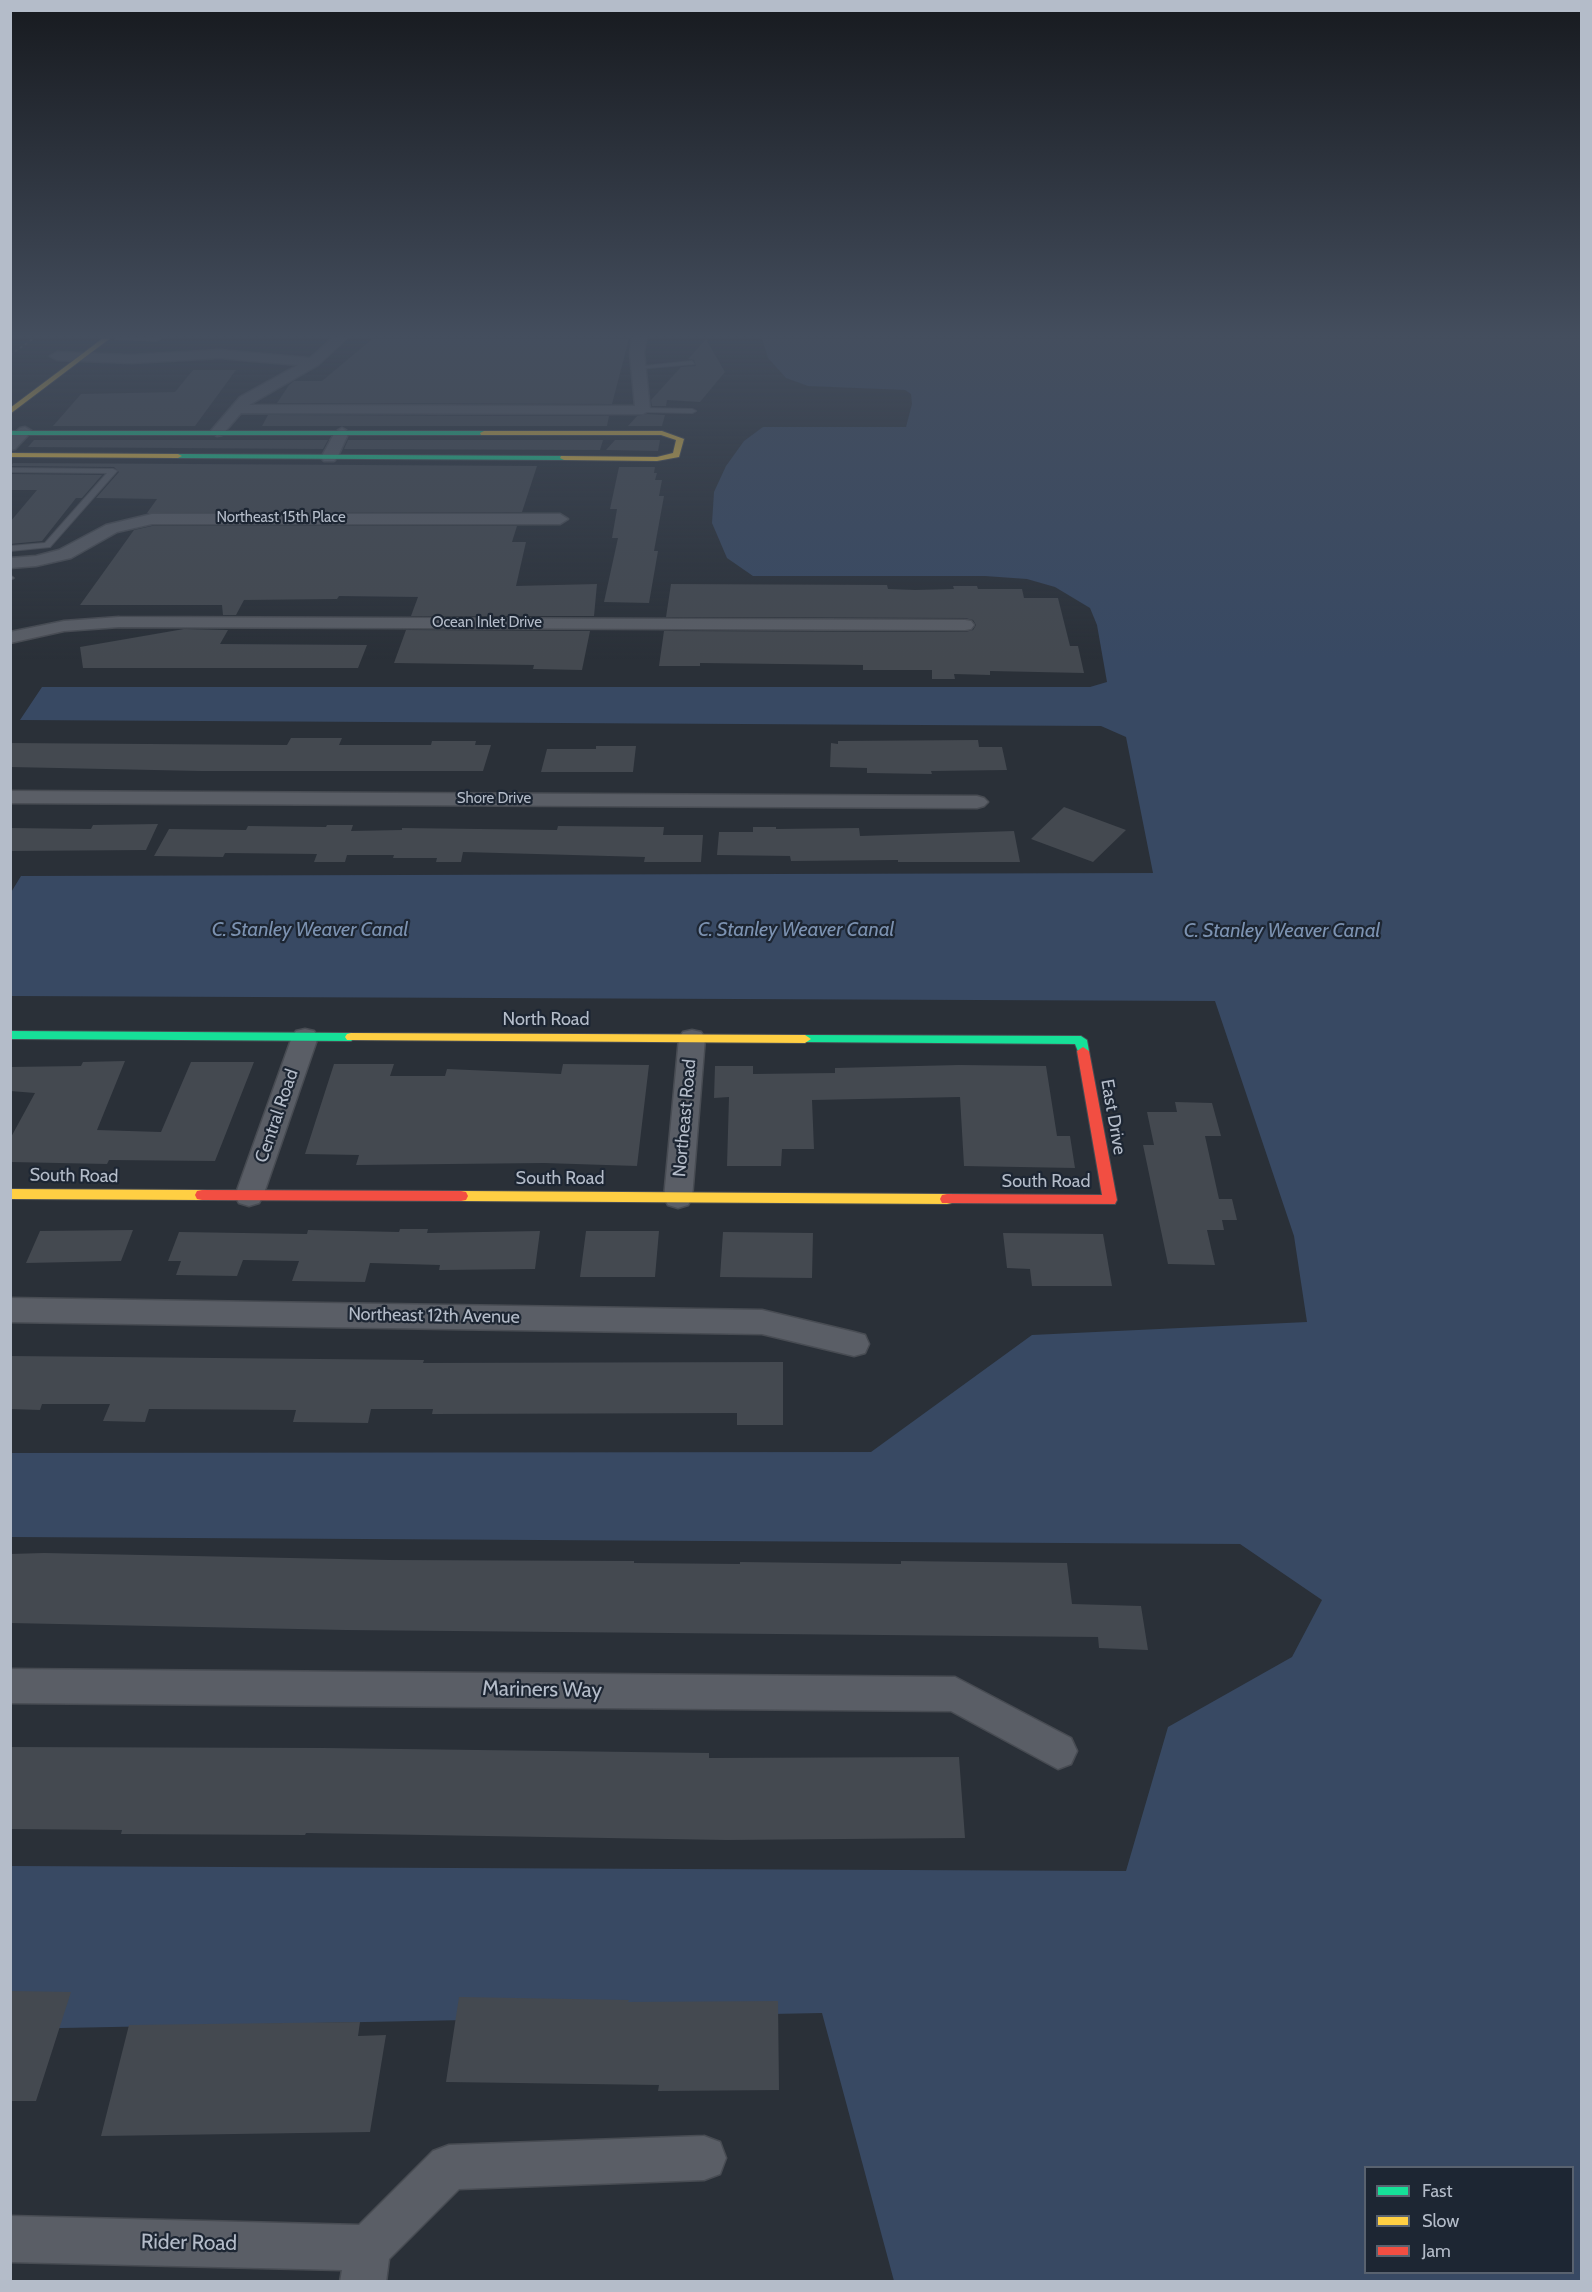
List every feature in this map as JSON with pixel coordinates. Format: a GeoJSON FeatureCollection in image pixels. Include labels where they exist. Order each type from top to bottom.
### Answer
{"type":"FeatureCollection","features":[{"type":"Feature","properties":{"kind":"street"},"geometry":{"type":"LineString","coordinates":[[329,458],[335,446]]}},
{"type":"Feature","properties":{"kind":"street"},"geometry":{"type":"LineString","coordinates":[[10,455],[329,458],[670,457],[678,452],[679,446]]}},
{"type":"Feature","properties":{"kind":"street","name":"Northeast 15th Place"},"geometry":{"type":"LineString","coordinates":[[10,563],[65,555],[112,528],[152,519],[560,519]]}},
{"type":"Feature","properties":{"kind":"street","name":"Ocean Inlet Drive"},"geometry":{"type":"LineString","coordinates":[[10,638],[64,626],[119,622],[965,625]]}},
{"type":"Feature","properties":{"kind":"street","name":"Shore Drive"},"geometry":{"type":"LineString","coordinates":[[10,797],[977,802]]}},
{"type":"Feature","properties":{"kind":"street","name":"North Road"},"geometry":{"type":"LineString","coordinates":[[10,1035],[1081,1041]]}},
{"type":"Feature","properties":{"kind":"street","name":"Central Road"},"geometry":{"type":"LineString","coordinates":[[249,1196],[304,1037]]}},
{"type":"Feature","properties":{"kind":"street","name":"Northeast Road"},"geometry":{"type":"LineString","coordinates":[[678,1198],[692,1038]]}},
{"type":"Feature","properties":{"kind":"street","name":"East Drive"},"geometry":{"type":"LineString","coordinates":[[1081,1041],[1110,1200]]}},
{"type":"Feature","properties":{"kind":"street","name":"South Road"},"geometry":{"type":"LineString","coordinates":[[10,1194],[1110,1200]]}},
{"type":"Feature","properties":{"kind":"street","name":"Northeast 12th Avenue"},"geometry":{"type":"LineString","coordinates":[[10,1310],[762,1322],[855,1344]]}},
{"type":"Feature","properties":{"kind":"street","name":"Mariners Way"},"geometry":{"type":"LineString","coordinates":[[10,1686],[955,1694],[1058,1751]]}},
{"type":"Feature","properties":{"kind":"street"},"geometry":{"type":"LineString","coordinates":[[365,2265],[449,2168],[704,2158]]}},
{"type":"Feature","properties":{"kind":"street","name":"Rider Road"},"geometry":{"type":"LineString","coordinates":[[10,2239],[365,2265]]}},
{"type":"Feature","properties":{"kind":"lane"},"geometry":{"type":"LineString","coordinates":[[10,470],[113,471],[47,545],[10,549]]}},
{"type":"Feature","properties":{"kind":"water","name":"C. Stanley Weaver Canal"},"geometry":{"type":"Polygon","coordinates":[[[740,446],[1581,446],[1581,2281],[894,2281],[822,2013],[11,2029],[11,1866],[1126,1871],[1168,1727],[1292,1657],[1322,1600],[1240,1544],[11,1537],[11,1453],[871,1452],[1032,1335],[1307,1322],[1294,1236],[1215,1001],[11,996],[10,894],[21,876],[1153,873],[1126,737],[1101,726],[20,720],[42,687],[1090,687],[1107,682],[1097,625],[1090,608],[1055,587],[1027,579],[985,576],[753,576],[727,558],[712,523],[714,492],[726,466],[740,446]]]}},
{"type":"Feature","properties":{"kind":"building"},"geometry":{"type":"Polygon","coordinates":[[[29,446],[325,446],[323,449],[29,446]]]}},
{"type":"Feature","properties":{"kind":"building"},"geometry":{"type":"Polygon","coordinates":[[[345,446],[601,446],[600,450],[344,449],[345,446]]]}},
{"type":"Feature","properties":{"kind":"building"},"geometry":{"type":"Polygon","coordinates":[[[610,446],[659,446],[658,451],[606,450],[610,446]]]}},
{"type":"Feature","properties":{"kind":"building"},"geometry":{"type":"Polygon","coordinates":[[[13,463],[537,466],[522,512],[147,513],[157,499],[96,498],[119,472],[114,467],[11,466],[13,463]]]}},
{"type":"Feature","properties":{"kind":"building"},"geometry":{"type":"Polygon","coordinates":[[[619,467],[655,467],[654,473],[657,473],[655,480],[662,480],[659,496],[664,496],[654,551],[658,551],[649,603],[604,602],[618,538],[612,538],[617,509],[610,509],[619,467]]]}},
{"type":"Feature","properties":{"kind":"building"},"geometry":{"type":"Polygon","coordinates":[[[10,474],[102,475],[82,498],[76,498],[42,541],[10,544],[10,522],[37,490],[10,490],[10,474]]]}},
{"type":"Feature","properties":{"kind":"building"},"geometry":{"type":"Polygon","coordinates":[[[152,526],[517,526],[512,542],[526,542],[516,586],[597,584],[594,616],[411,616],[418,597],[339,596],[337,599],[244,600],[236,615],[223,615],[222,605],[80,605],[134,530],[152,526]]]}},
{"type":"Feature","properties":{"kind":"building"},"geometry":{"type":"Polygon","coordinates":[[[671,584],[887,585],[888,589],[915,590],[954,589],[953,586],[977,586],[978,589],[1022,589],[1024,598],[1058,598],[1070,646],[1078,646],[1084,673],[990,671],[990,675],[954,674],[955,679],[932,679],[932,670],[863,670],[863,665],[700,663],[700,666],[659,666],[664,631],[965,632],[973,630],[976,625],[973,620],[965,618],[666,617],[671,584]]]}},
{"type":"Feature","properties":{"kind":"building"},"geometry":{"type":"Polygon","coordinates":[[[184,629],[228,630],[220,644],[367,645],[358,668],[83,668],[80,647],[184,629]]]}},
{"type":"Feature","properties":{"kind":"building"},"geometry":{"type":"Polygon","coordinates":[[[406,630],[590,631],[582,670],[533,669],[534,665],[394,663],[406,630]]]}},
{"type":"Feature","properties":{"kind":"building"},"geometry":{"type":"Polygon","coordinates":[[[291,738],[342,738],[339,745],[431,745],[432,741],[476,741],[475,745],[491,745],[483,771],[201,771],[10,767],[10,743],[287,745],[291,738]]]}},
{"type":"Feature","properties":{"kind":"building"},"geometry":{"type":"Polygon","coordinates":[[[978,740],[979,747],[1002,747],[1007,770],[931,771],[932,774],[867,773],[867,768],[830,767],[831,743],[838,744],[838,741],[978,740]]]}},
{"type":"Feature","properties":{"kind":"building"},"geometry":{"type":"Polygon","coordinates":[[[596,746],[636,746],[633,772],[541,772],[547,749],[596,749],[596,746]]]}},
{"type":"Feature","properties":{"kind":"building"},"geometry":{"type":"Polygon","coordinates":[[[1064,807],[1126,830],[1093,862],[1031,839],[1064,807]]]}},
{"type":"Feature","properties":{"kind":"building"},"geometry":{"type":"Polygon","coordinates":[[[158,824],[146,850],[10,851],[10,828],[91,829],[93,825],[158,824]]]}},
{"type":"Feature","properties":{"kind":"building"},"geometry":{"type":"Polygon","coordinates":[[[327,825],[353,825],[351,831],[402,830],[402,828],[557,830],[558,826],[664,827],[663,835],[703,835],[701,862],[644,862],[645,857],[463,852],[461,862],[436,862],[437,858],[393,858],[394,855],[347,855],[345,862],[314,862],[317,854],[225,853],[223,857],[154,856],[169,829],[246,830],[248,826],[326,827],[327,825]]]}},
{"type":"Feature","properties":{"kind":"building"},"geometry":{"type":"Polygon","coordinates":[[[753,827],[859,828],[860,836],[1014,831],[1020,862],[791,861],[790,856],[717,855],[719,832],[753,832],[753,827]]]}},
{"type":"Feature","properties":{"kind":"building"},"geometry":{"type":"Polygon","coordinates":[[[125,1061],[97,1130],[161,1132],[191,1062],[254,1062],[215,1161],[109,1160],[107,1164],[10,1162],[10,1139],[35,1093],[10,1091],[10,1067],[81,1066],[83,1062],[125,1061]]]}},
{"type":"Feature","properties":{"kind":"building"},"geometry":{"type":"Polygon","coordinates":[[[334,1064],[394,1064],[390,1076],[445,1076],[447,1069],[561,1074],[563,1064],[649,1065],[637,1166],[544,1163],[356,1165],[359,1155],[305,1154],[334,1064]]]}},
{"type":"Feature","properties":{"kind":"building"},"geometry":{"type":"Polygon","coordinates":[[[959,1065],[1046,1066],[1057,1136],[1070,1136],[1075,1168],[964,1166],[960,1097],[812,1100],[814,1149],[782,1149],[781,1166],[727,1166],[729,1097],[714,1098],[715,1066],[753,1066],[753,1074],[835,1073],[835,1068],[959,1065]]]}},
{"type":"Feature","properties":{"kind":"building"},"geometry":{"type":"Polygon","coordinates":[[[1175,1102],[1212,1103],[1221,1136],[1205,1136],[1219,1199],[1232,1199],[1237,1220],[1222,1220],[1224,1230],[1207,1230],[1215,1265],[1168,1264],[1143,1145],[1154,1145],[1147,1112],[1177,1112],[1175,1102]]]}},
{"type":"Feature","properties":{"kind":"building"},"geometry":{"type":"Polygon","coordinates":[[[400,1229],[428,1229],[427,1233],[540,1231],[535,1269],[439,1270],[440,1265],[370,1263],[365,1282],[292,1281],[299,1261],[243,1260],[237,1276],[176,1275],[181,1261],[168,1261],[179,1232],[307,1234],[308,1230],[399,1232],[400,1229]]]}},
{"type":"Feature","properties":{"kind":"building"},"geometry":{"type":"Polygon","coordinates":[[[133,1230],[121,1261],[26,1263],[40,1231],[133,1230]]]}},
{"type":"Feature","properties":{"kind":"building"},"geometry":{"type":"Polygon","coordinates":[[[586,1231],[659,1231],[655,1277],[580,1277],[586,1231]]]}},
{"type":"Feature","properties":{"kind":"building"},"geometry":{"type":"Polygon","coordinates":[[[723,1232],[813,1233],[812,1278],[720,1277],[723,1232]]]}},
{"type":"Feature","properties":{"kind":"building"},"geometry":{"type":"Polygon","coordinates":[[[1003,1233],[1103,1234],[1112,1286],[1032,1286],[1030,1269],[1007,1268],[1003,1233]]]}},
{"type":"Feature","properties":{"kind":"building"},"geometry":{"type":"Polygon","coordinates":[[[10,1356],[424,1360],[423,1363],[783,1362],[783,1425],[737,1425],[737,1413],[432,1414],[433,1409],[371,1409],[368,1423],[293,1422],[296,1410],[149,1409],[145,1422],[103,1421],[110,1404],[42,1404],[40,1410],[10,1409],[10,1356]]]}},
{"type":"Feature","properties":{"kind":"building"},"geometry":{"type":"Polygon","coordinates":[[[10,1554],[390,1560],[634,1561],[634,1563],[901,1564],[901,1561],[1067,1563],[1072,1604],[1141,1606],[1148,1650],[1099,1648],[1098,1637],[345,1630],[10,1623],[10,1554]]]}},
{"type":"Feature","properties":{"kind":"building"},"geometry":{"type":"Polygon","coordinates":[[[10,1747],[709,1753],[709,1758],[959,1757],[965,1838],[727,1840],[306,1833],[305,1835],[121,1834],[122,1830],[10,1829],[10,1747]]]}},
{"type":"Feature","properties":{"kind":"building"},"geometry":{"type":"Polygon","coordinates":[[[10,1991],[71,1992],[36,2101],[10,2101],[10,1991]]]}},
{"type":"Feature","properties":{"kind":"building"},"geometry":{"type":"Polygon","coordinates":[[[459,1997],[629,2000],[628,2002],[778,2001],[779,2090],[658,2091],[659,2085],[446,2082],[459,1997]]]}},
{"type":"Feature","properties":{"kind":"building"},"geometry":{"type":"Polygon","coordinates":[[[360,2022],[358,2036],[386,2035],[370,2132],[101,2136],[129,2025],[360,2022]]]}},
{"type":"Feature","properties":{"kind":"traffic: fast"},"geometry":{"type":"LineString","coordinates":[[178,456],[564,458]]}},
{"type":"Feature","properties":{"kind":"traffic: fast"},"geometry":{"type":"LineString","coordinates":[[10,1035],[351,1037]]}},
{"type":"Feature","properties":{"kind":"traffic: fast"},"geometry":{"type":"LineString","coordinates":[[805,1039],[1081,1040],[1083,1051]]}},
{"type":"Feature","properties":{"kind":"traffic: slow"},"geometry":{"type":"LineString","coordinates":[[564,458],[657,459],[676,455],[678,446]]}},
{"type":"Feature","properties":{"kind":"traffic: slow"},"geometry":{"type":"LineString","coordinates":[[10,455],[178,456]]}},
{"type":"Feature","properties":{"kind":"traffic: slow"},"geometry":{"type":"LineString","coordinates":[[351,1037],[805,1039]]}},
{"type":"Feature","properties":{"kind":"traffic: slow"},"geometry":{"type":"LineString","coordinates":[[10,1194],[202,1195]]}},
{"type":"Feature","properties":{"kind":"traffic: slow"},"geometry":{"type":"LineString","coordinates":[[461,1196],[947,1199]]}},
{"type":"Feature","properties":{"kind":"traffic: jam"},"geometry":{"type":"LineString","coordinates":[[947,1199],[1110,1200],[1083,1051]]}},
{"type":"Feature","properties":{"kind":"traffic: jam"},"geometry":{"type":"LineString","coordinates":[[202,1195],[461,1196]]}}]}
